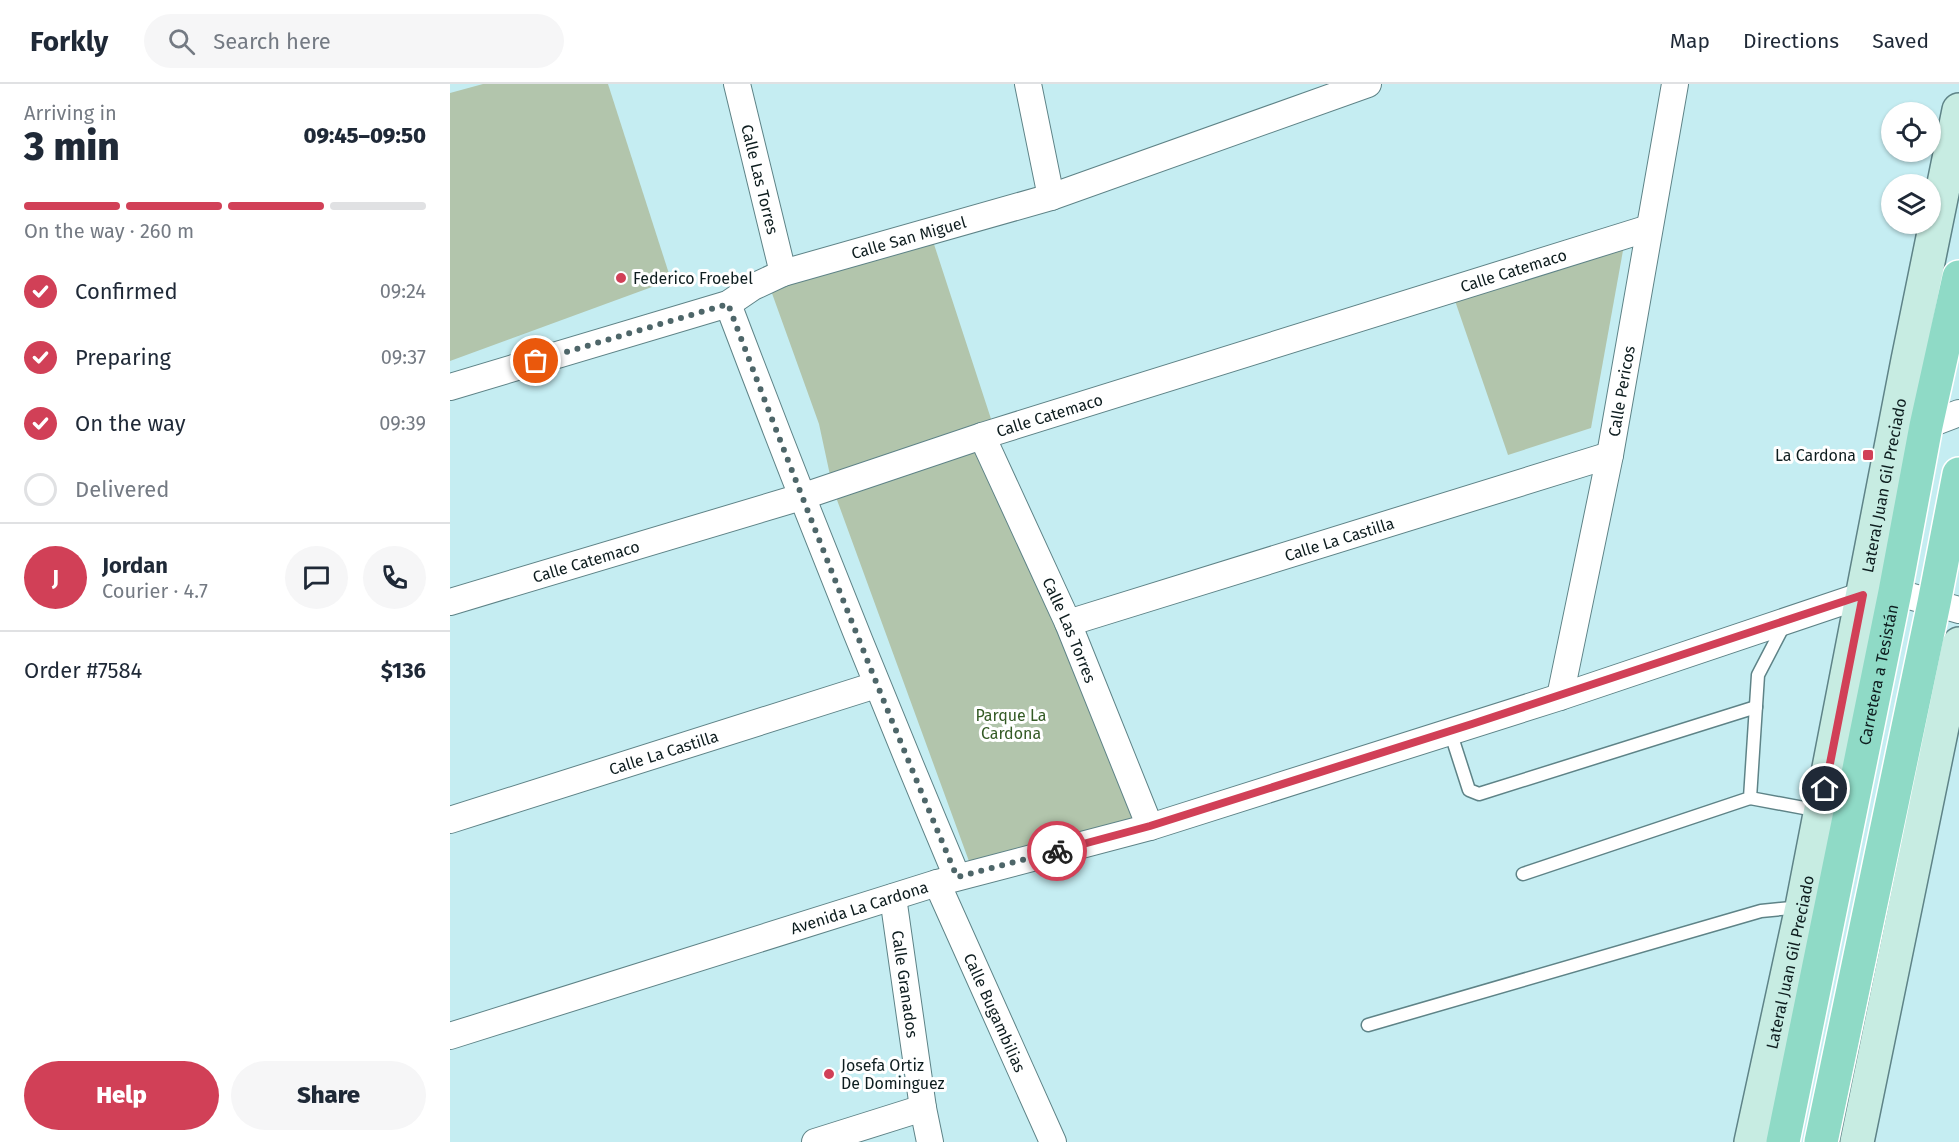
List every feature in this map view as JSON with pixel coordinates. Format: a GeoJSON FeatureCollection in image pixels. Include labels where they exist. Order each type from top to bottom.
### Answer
{"type":"FeatureCollection","features":[{"type":"Feature","properties":{"kind":"main road","name":"Lateral Juan Gil Preciado"},"geometry":{"type":"LineString","coordinates":[[1751,1142],[1821,811],[1879,593],[1894,438],[1959,110]]}},
{"type":"Feature","properties":{"kind":"main road","name":"Carretera a Tesistán"},"geometry":{"type":"LineString","coordinates":[[1783,1142],[1879,593],[1926,426],[1959,277]]}},
{"type":"Feature","properties":{"kind":"main road"},"geometry":{"type":"LineString","coordinates":[[1821,1142],[1946,607],[1959,474]]}},
{"type":"Feature","properties":{"kind":"main road"},"geometry":{"type":"LineString","coordinates":[[1857,1142],[1959,644]]}},
{"type":"Feature","properties":{"kind":"street","name":"Calle Las Torres"},"geometry":{"type":"LineString","coordinates":[[737,84],[783,273]]}},
{"type":"Feature","properties":{"kind":"street"},"geometry":{"type":"LineString","coordinates":[[1028,84],[1051,197]]}},
{"type":"Feature","properties":{"kind":"street","name":"Calle Pericos"},"geometry":{"type":"LineString","coordinates":[[1560,697],[1610,455],[1675,84]]}},
{"type":"Feature","properties":{"kind":"street","name":"Calle San Miguel"},"geometry":{"type":"LineString","coordinates":[[450,387],[728,304],[753,287],[783,273],[1051,197],[1354,86]]}},
{"type":"Feature","properties":{"kind":"street","name":"Calle Catemaco"},"geometry":{"type":"LineString","coordinates":[[450,602],[801,497],[982,436],[1649,228]]}},
{"type":"Feature","properties":{"kind":"street"},"geometry":{"type":"LineString","coordinates":[[728,304],[801,497],[876,685],[947,880]]}},
{"type":"Feature","properties":{"kind":"street"},"geometry":{"type":"LineString","coordinates":[[1894,438],[1959,413]]}},
{"type":"Feature","properties":{"kind":"street","name":"Calle Las Torres"},"geometry":{"type":"LineString","coordinates":[[982,436],[1068,624],[1150,826]]}},
{"type":"Feature","properties":{"kind":"street","name":"Calle La Castilla"},"geometry":{"type":"LineString","coordinates":[[1068,624],[1610,455]]}},
{"type":"Feature","properties":{"kind":"street"},"geometry":{"type":"LineString","coordinates":[[1879,593],[1946,607]]}},
{"type":"Feature","properties":{"kind":"street","name":"Avenida La Cardona"},"geometry":{"type":"LineString","coordinates":[[450,1036],[947,880],[1150,826],[1560,697],[1785,621],[1879,593]]}},
{"type":"Feature","properties":{"kind":"street","name":"Calle La Castilla"},"geometry":{"type":"LineString","coordinates":[[450,820],[876,685]]}},
{"type":"Feature","properties":{"kind":"street","name":"Calle Bugambilias"},"geometry":{"type":"LineString","coordinates":[[947,880],[1053,1142]]}},
{"type":"Feature","properties":{"kind":"street","name":"Calle Granados"},"geometry":{"type":"LineString","coordinates":[[893,897],[923,1108],[930,1142]]}},
{"type":"Feature","properties":{"kind":"street"},"geometry":{"type":"LineString","coordinates":[[815,1142],[923,1108]]}},
{"type":"Feature","properties":{"kind":"lane"},"geometry":{"type":"LineString","coordinates":[[1750,798],[1758,675],[1785,621]]}},
{"type":"Feature","properties":{"kind":"lane"},"geometry":{"type":"LineString","coordinates":[[1450,731],[1469,790],[1479,794],[1756,707]]}},
{"type":"Feature","properties":{"kind":"lane"},"geometry":{"type":"LineString","coordinates":[[1522,874],[1750,798],[1821,811]]}},
{"type":"Feature","properties":{"kind":"lane"},"geometry":{"type":"LineString","coordinates":[[1368,1025],[1761,911],[1802,907]]}},
{"type":"Feature","properties":{"kind":"green space"},"geometry":{"type":"Polygon","coordinates":[[[483,84],[608,84],[671,280],[450,361],[450,93],[483,84]]]}},
{"type":"Feature","properties":{"kind":"green space","name":"Parque La Cardona"},"geometry":{"type":"Polygon","coordinates":[[[931,235],[993,425],[1140,827],[970,864],[833,489],[819,424],[769,285],[931,235]]]}},
{"type":"Feature","properties":{"kind":"green space"},"geometry":{"type":"Polygon","coordinates":[[[1624,245],[1591,428],[1508,455],[1453,295],[1624,245]]]}},
{"type":"Feature","properties":{"kind":"way so far"},"geometry":{"type":"LineString","coordinates":[[536,361],[728,304],[801,497],[876,685],[957,877],[1057,851]]}},
{"type":"Feature","properties":{"kind":"place","name":"Federico Froebel"},"geometry":{"type":"Point","coordinates":[621,278]}},
{"type":"Feature","properties":{"kind":"place","name":"La Cardona"},"geometry":{"type":"Point","coordinates":[1868,455]}},
{"type":"Feature","properties":{"kind":"place","name":"Josefa Ortiz De Dominguez"},"geometry":{"type":"Point","coordinates":[829,1074]}},
{"type":"Feature","properties":{"kind":"route"},"geometry":{"type":"LineString","coordinates":[[1057,851],[1150,826],[1560,697],[1863,595],[1825,789]]}}]}
